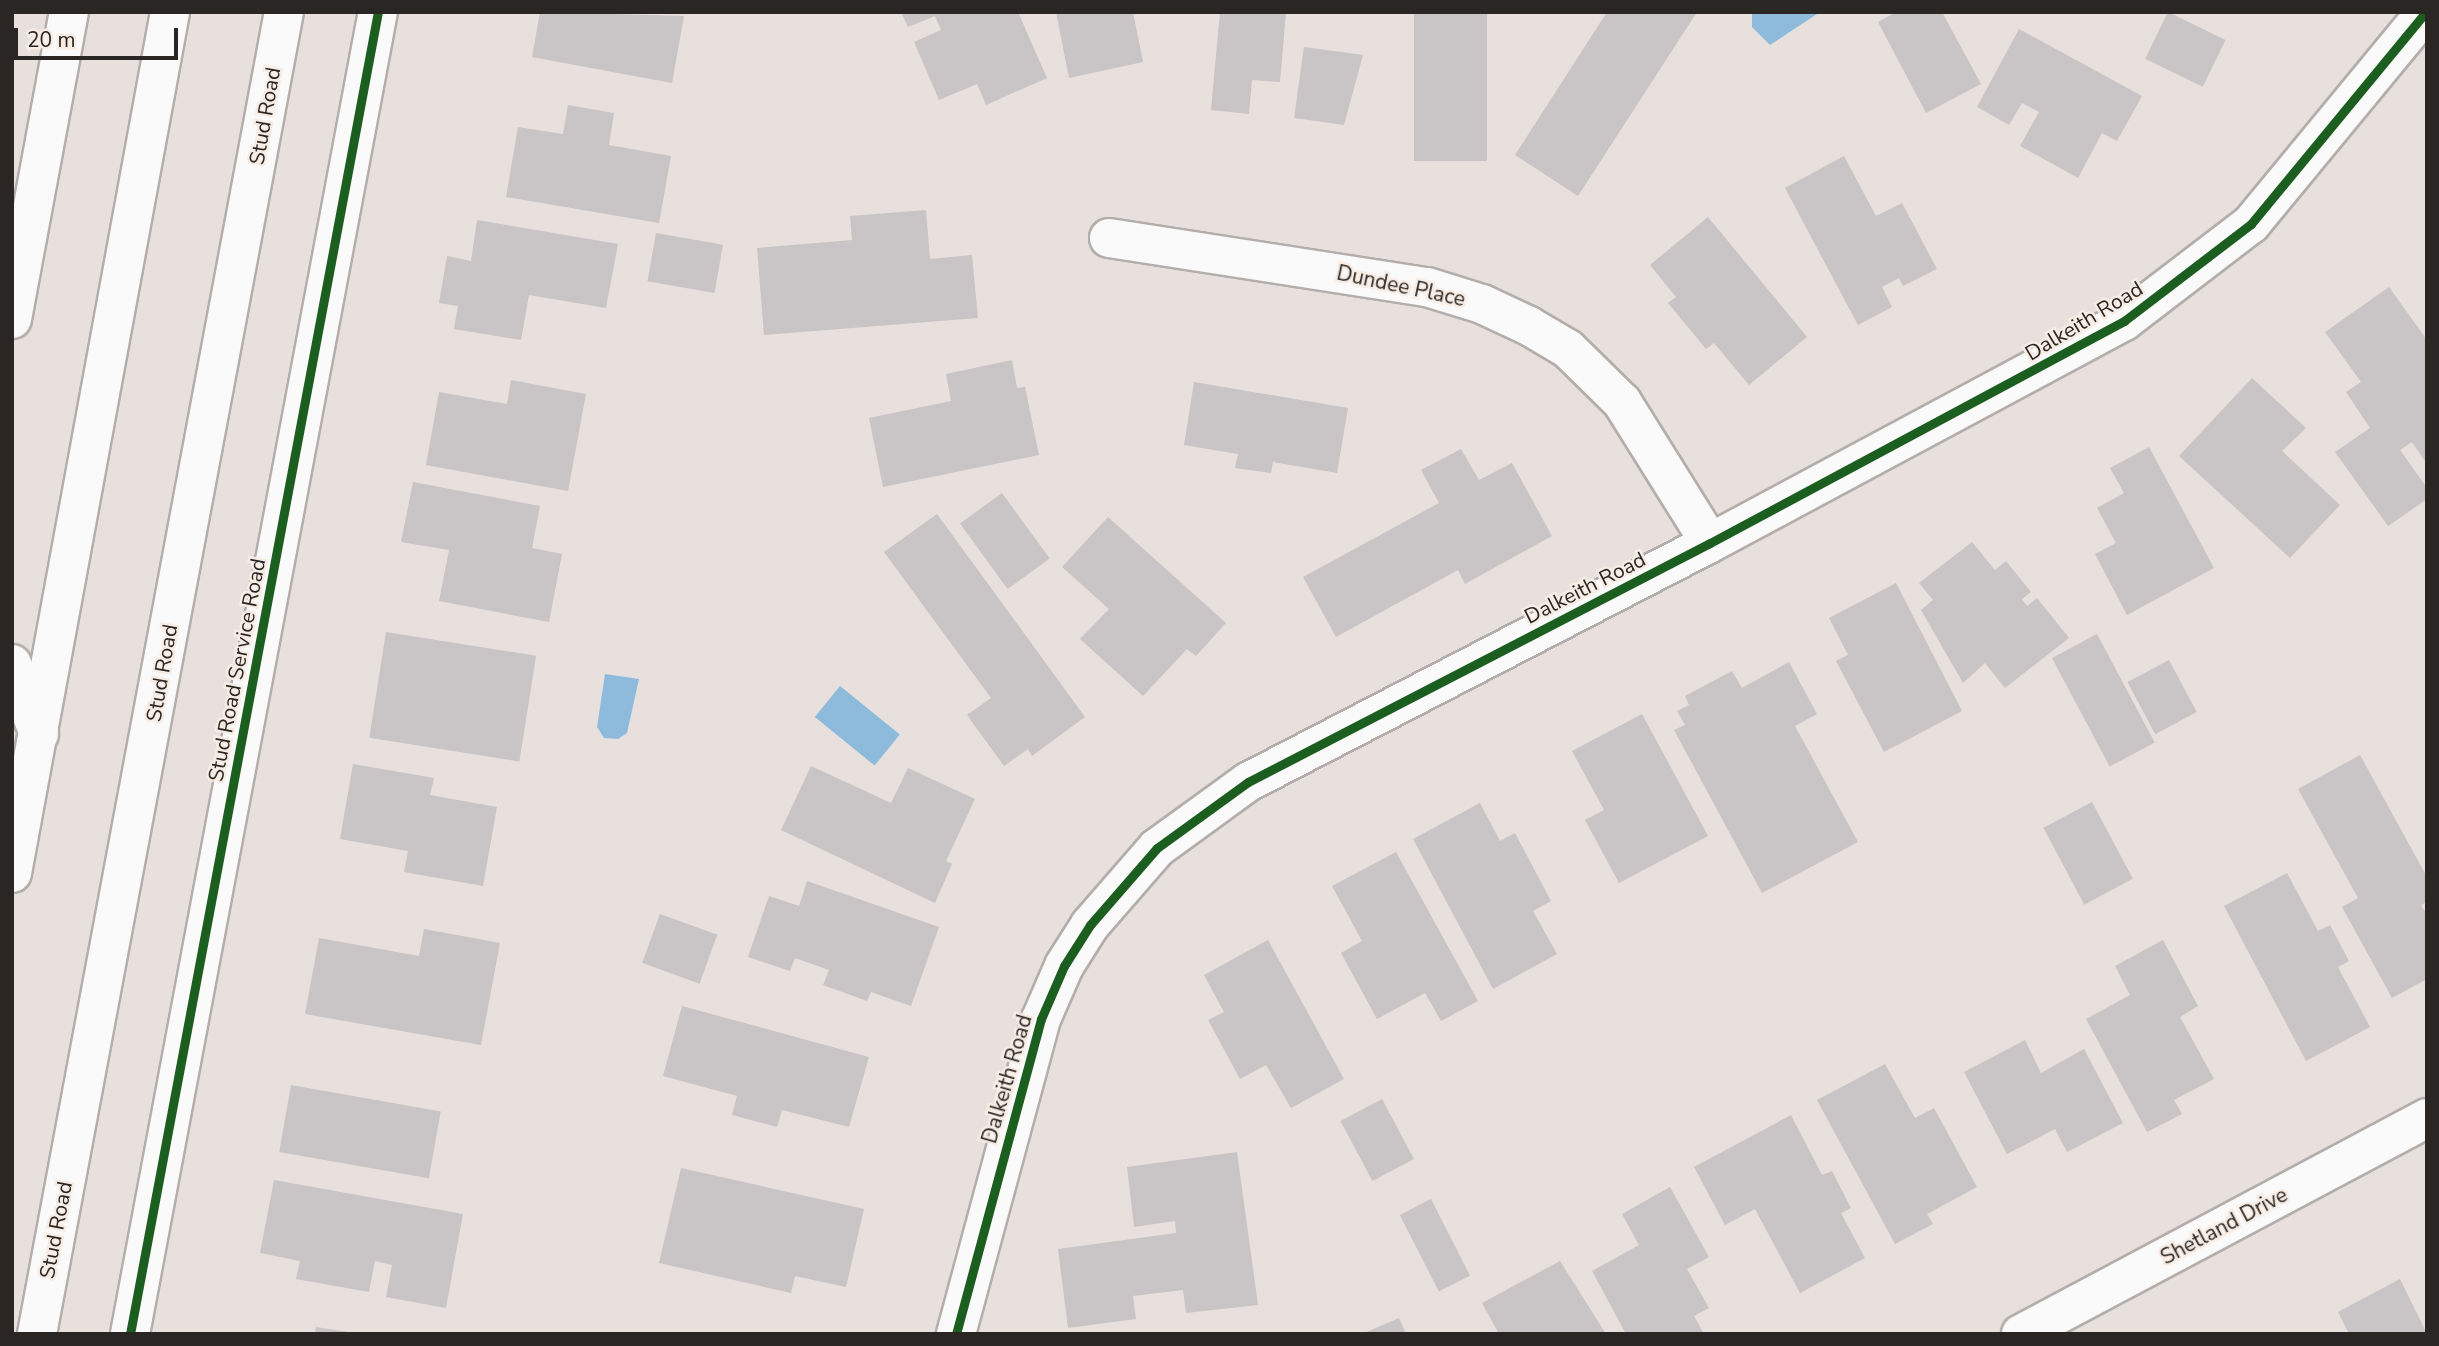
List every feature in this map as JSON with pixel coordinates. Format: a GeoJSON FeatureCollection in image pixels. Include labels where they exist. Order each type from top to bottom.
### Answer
{"type":"FeatureCollection","features":[{"type":"Feature","properties":{"kind":"street"},"geometry":{"type":"LineString","coordinates":[[12,319],[69,12]]}},
{"type":"Feature","properties":{"kind":"street"},"geometry":{"type":"LineString","coordinates":[[12,873],[16,831],[39,734],[170,12]]}},
{"type":"Feature","properties":{"kind":"street","name":"Stud Road"},"geometry":{"type":"LineString","coordinates":[[37,1334],[284,12]]}},
{"type":"Feature","properties":{"kind":"street","name":"Stud Road Service Road"},"geometry":{"type":"LineString","coordinates":[[130,1334],[378,12]]}},
{"type":"Feature","properties":{"kind":"street","name":"Dalkeith Road"},"geometry":{"type":"LineString","coordinates":[[956,1334],[1041,1019],[1064,966],[1121,885],[1189,822],[1248,782],[1710,543],[2046,366],[2124,321],[2196,270],[2251,224],[2302,168],[2426,12]]}},
{"type":"Feature","properties":{"kind":"street","name":"Dundee Place"},"geometry":{"type":"LineString","coordinates":[[1109,238],[1427,287],[1482,304],[1530,326],[1568,349],[1622,402],[1710,543]]}},
{"type":"Feature","properties":{"kind":"street"},"geometry":{"type":"LineString","coordinates":[[12,664],[39,734]]}},
{"type":"Feature","properties":{"kind":"street","name":"Shetland Drive"},"geometry":{"type":"LineString","coordinates":[[2021,1334],[2427,1118]]}},
{"type":"Feature","properties":{"kind":"water"},"geometry":{"type":"Polygon","coordinates":[[[1752,12],[1820,12],[1770,45],[1752,27],[1752,12]]]}},
{"type":"Feature","properties":{"kind":"water"},"geometry":{"type":"Polygon","coordinates":[[[605,674],[639,679],[627,733],[618,739],[604,738],[597,727],[605,674]]]}},
{"type":"Feature","properties":{"kind":"water"},"geometry":{"type":"Polygon","coordinates":[[[840,686],[900,734],[875,766],[815,717],[840,686]]]}},
{"type":"Feature","properties":{"kind":"building"},"geometry":{"type":"Polygon","coordinates":[[[540,12],[684,16],[672,83],[532,57],[540,12]]]}},
{"type":"Feature","properties":{"kind":"building"},"geometry":{"type":"Polygon","coordinates":[[[901,12],[1018,12],[1047,78],[986,105],[977,84],[939,100],[914,42],[941,30],[935,16],[908,27],[901,12]]]}},
{"type":"Feature","properties":{"kind":"building"},"geometry":{"type":"Polygon","coordinates":[[[1056,12],[1133,12],[1143,62],[1069,78],[1056,12]]]}},
{"type":"Feature","properties":{"kind":"building"},"geometry":{"type":"Polygon","coordinates":[[[1220,12],[1286,12],[1280,82],[1252,80],[1249,114],[1211,110],[1220,12]]]}},
{"type":"Feature","properties":{"kind":"building"},"geometry":{"type":"Polygon","coordinates":[[[1414,12],[1487,12],[1487,161],[1414,161],[1414,12]]]}},
{"type":"Feature","properties":{"kind":"building"},"geometry":{"type":"Polygon","coordinates":[[[1607,12],[1697,12],[1578,196],[1515,155],[1607,12]]]}},
{"type":"Feature","properties":{"kind":"building"},"geometry":{"type":"Polygon","coordinates":[[[1896,12],[1942,12],[1981,84],[1926,113],[1878,22],[1896,12]]]}},
{"type":"Feature","properties":{"kind":"building"},"geometry":{"type":"Polygon","coordinates":[[[2168,12],[2226,40],[2203,87],[2145,59],[2168,12]]]}},
{"type":"Feature","properties":{"kind":"building"},"geometry":{"type":"Polygon","coordinates":[[[2019,29],[2142,96],[2117,141],[2102,133],[2078,178],[2020,146],[2039,112],[2022,103],[2009,125],[1977,107],[2019,29]]]}},
{"type":"Feature","properties":{"kind":"building"},"geometry":{"type":"Polygon","coordinates":[[[1304,47],[1363,55],[1344,125],[1294,118],[1304,47]]]}},
{"type":"Feature","properties":{"kind":"building"},"geometry":{"type":"Polygon","coordinates":[[[568,105],[614,113],[609,145],[671,156],[659,223],[506,197],[518,127],[563,134],[568,105]]]}},
{"type":"Feature","properties":{"kind":"building"},"geometry":{"type":"Polygon","coordinates":[[[1844,156],[1876,216],[1902,203],[1937,269],[1903,286],[1899,278],[1882,287],[1892,307],[1858,325],[1785,188],[1844,156]]]}},
{"type":"Feature","properties":{"kind":"building"},"geometry":{"type":"Polygon","coordinates":[[[926,210],[930,259],[972,255],[978,318],[764,335],[757,248],[852,240],[850,216],[926,210]]]}},
{"type":"Feature","properties":{"kind":"building"},"geometry":{"type":"Polygon","coordinates":[[[1708,217],[1807,337],[1749,385],[1714,343],[1706,349],[1668,303],[1676,297],[1650,265],[1708,217]]]}},
{"type":"Feature","properties":{"kind":"building"},"geometry":{"type":"Polygon","coordinates":[[[477,220],[618,244],[606,308],[529,295],[521,340],[454,329],[458,306],[439,303],[447,256],[471,261],[477,220]]]}},
{"type":"Feature","properties":{"kind":"building"},"geometry":{"type":"Polygon","coordinates":[[[656,233],[723,245],[714,293],[647,281],[656,233]]]}},
{"type":"Feature","properties":{"kind":"building"},"geometry":{"type":"Polygon","coordinates":[[[2389,287],[2427,340],[2427,464],[2412,442],[2400,450],[2427,488],[2427,499],[2388,526],[2335,452],[2370,428],[2346,392],[2361,382],[2325,332],[2389,287]]]}},
{"type":"Feature","properties":{"kind":"building"},"geometry":{"type":"Polygon","coordinates":[[[1012,360],[1017,388],[1025,387],[1039,455],[883,487],[869,418],[951,401],[946,374],[1012,360]]]}},
{"type":"Feature","properties":{"kind":"building"},"geometry":{"type":"Polygon","coordinates":[[[2252,378],[2306,428],[2282,451],[2340,505],[2290,558],[2179,456],[2252,378]]]}},
{"type":"Feature","properties":{"kind":"building"},"geometry":{"type":"Polygon","coordinates":[[[511,380],[586,394],[568,491],[426,465],[439,392],[507,404],[511,380]]]}},
{"type":"Feature","properties":{"kind":"building"},"geometry":{"type":"Polygon","coordinates":[[[1194,382],[1348,408],[1337,473],[1273,462],[1271,473],[1235,468],[1238,454],[1184,445],[1194,382]]]}},
{"type":"Feature","properties":{"kind":"building"},"geometry":{"type":"Polygon","coordinates":[[[2149,447],[2214,568],[2127,615],[2095,554],[2116,543],[2097,508],[2124,493],[2110,468],[2149,447]]]}},
{"type":"Feature","properties":{"kind":"building"},"geometry":{"type":"Polygon","coordinates":[[[1461,449],[1479,480],[1512,463],[1552,536],[1465,584],[1458,570],[1336,637],[1303,577],[1439,503],[1421,470],[1461,449]]]}},
{"type":"Feature","properties":{"kind":"building"},"geometry":{"type":"Polygon","coordinates":[[[413,482],[540,506],[532,548],[562,554],[549,622],[439,601],[449,550],[401,542],[413,482]]]}},
{"type":"Feature","properties":{"kind":"building"},"geometry":{"type":"Polygon","coordinates":[[[1002,493],[1050,559],[1008,589],[960,524],[1002,493]]]}},
{"type":"Feature","properties":{"kind":"building"},"geometry":{"type":"Polygon","coordinates":[[[937,514],[1085,717],[1032,756],[1028,749],[1004,766],[967,715],[991,698],[884,552],[937,514]]]}},
{"type":"Feature","properties":{"kind":"building"},"geometry":{"type":"Polygon","coordinates":[[[1108,517],[1226,623],[1196,656],[1187,649],[1143,696],[1080,639],[1109,609],[1062,567],[1108,517]]]}},
{"type":"Feature","properties":{"kind":"building"},"geometry":{"type":"Polygon","coordinates":[[[1972,542],[1995,570],[2006,561],[2031,592],[2022,599],[2027,606],[2037,598],[2069,638],[2005,688],[1985,663],[1963,683],[1921,610],[1933,600],[1919,583],[1972,542]]]}},
{"type":"Feature","properties":{"kind":"building"},"geometry":{"type":"Polygon","coordinates":[[[1896,583],[1962,711],[1884,752],[1836,661],[1848,655],[1829,618],[1896,583]]]}},
{"type":"Feature","properties":{"kind":"building"},"geometry":{"type":"Polygon","coordinates":[[[386,632],[536,656],[519,761],[369,738],[386,632]]]}},
{"type":"Feature","properties":{"kind":"building"},"geometry":{"type":"Polygon","coordinates":[[[2097,634],[2155,743],[2110,767],[2052,658],[2097,634]]]}},
{"type":"Feature","properties":{"kind":"building"},"geometry":{"type":"Polygon","coordinates":[[[2169,660],[2197,712],[2155,734],[2128,682],[2169,660]]]}},
{"type":"Feature","properties":{"kind":"building"},"geometry":{"type":"Polygon","coordinates":[[[1789,662],[1817,714],[1795,726],[1858,842],[1762,893],[1674,730],[1685,725],[1677,711],[1689,705],[1685,696],[1732,671],[1742,688],[1789,662]]]}},
{"type":"Feature","properties":{"kind":"building"},"geometry":{"type":"Polygon","coordinates":[[[1642,714],[1708,836],[1619,883],[1585,820],[1604,810],[1572,751],[1642,714]]]}},
{"type":"Feature","properties":{"kind":"building"},"geometry":{"type":"Polygon","coordinates":[[[2360,755],[2427,877],[2427,902],[2421,905],[2427,915],[2427,979],[2392,998],[2342,907],[2358,898],[2298,789],[2360,755]]]}},
{"type":"Feature","properties":{"kind":"building"},"geometry":{"type":"Polygon","coordinates":[[[353,764],[434,778],[430,795],[497,807],[483,886],[404,872],[408,851],[340,839],[353,764]]]}},
{"type":"Feature","properties":{"kind":"building"},"geometry":{"type":"Polygon","coordinates":[[[811,766],[891,803],[908,768],[975,799],[946,861],[952,864],[935,903],[781,830],[811,766]]]}},
{"type":"Feature","properties":{"kind":"building"},"geometry":{"type":"Polygon","coordinates":[[[2092,802],[2133,879],[2084,905],[2043,828],[2092,802]]]}},
{"type":"Feature","properties":{"kind":"building"},"geometry":{"type":"Polygon","coordinates":[[[1480,803],[1500,841],[1515,833],[1551,901],[1533,911],[1557,954],[1493,989],[1413,839],[1480,803]]]}},
{"type":"Feature","properties":{"kind":"building"},"geometry":{"type":"Polygon","coordinates":[[[1396,852],[1478,1001],[1441,1021],[1425,993],[1377,1019],[1341,953],[1362,941],[1332,886],[1396,852]]]}},
{"type":"Feature","properties":{"kind":"building"},"geometry":{"type":"Polygon","coordinates":[[[2287,873],[2318,931],[2330,925],[2349,961],[2338,967],[2370,1027],[2306,1061],[2224,906],[2287,873]]]}},
{"type":"Feature","properties":{"kind":"building"},"geometry":{"type":"Polygon","coordinates":[[[807,881],[939,927],[911,1006],[871,992],[867,1001],[823,985],[829,970],[795,958],[790,971],[748,957],[769,896],[799,906],[807,881]]]}},
{"type":"Feature","properties":{"kind":"building"},"geometry":{"type":"Polygon","coordinates":[[[660,914],[717,935],[700,984],[642,963],[660,914]]]}},
{"type":"Feature","properties":{"kind":"building"},"geometry":{"type":"Polygon","coordinates":[[[424,929],[500,943],[481,1045],[305,1014],[319,938],[419,956],[424,929]]]}},
{"type":"Feature","properties":{"kind":"building"},"geometry":{"type":"Polygon","coordinates":[[[1268,940],[1344,1079],[1291,1108],[1266,1065],[1240,1079],[1208,1020],[1224,1012],[1204,975],[1268,940]]]}},
{"type":"Feature","properties":{"kind":"building"},"geometry":{"type":"Polygon","coordinates":[[[2163,940],[2198,1006],[2180,1017],[2214,1079],[2174,1100],[2182,1114],[2147,1132],[2086,1019],[2130,995],[2115,966],[2163,940]]]}},
{"type":"Feature","properties":{"kind":"building"},"geometry":{"type":"Polygon","coordinates":[[[682,1006],[869,1057],[849,1127],[782,1110],[777,1127],[732,1115],[737,1096],[663,1076],[682,1006]]]}},
{"type":"Feature","properties":{"kind":"building"},"geometry":{"type":"Polygon","coordinates":[[[2025,1040],[2041,1073],[2084,1049],[2123,1123],[2067,1152],[2055,1129],[2007,1154],[1964,1072],[2025,1040]]]}},
{"type":"Feature","properties":{"kind":"building"},"geometry":{"type":"Polygon","coordinates":[[[1885,1064],[1915,1118],[1934,1108],[1977,1187],[1927,1214],[1933,1224],[1895,1244],[1817,1100],[1885,1064]]]}},
{"type":"Feature","properties":{"kind":"building"},"geometry":{"type":"Polygon","coordinates":[[[291,1085],[441,1111],[429,1178],[279,1152],[291,1085]]]}},
{"type":"Feature","properties":{"kind":"building"},"geometry":{"type":"Polygon","coordinates":[[[1382,1099],[1414,1159],[1372,1181],[1341,1121],[1382,1099]]]}},
{"type":"Feature","properties":{"kind":"building"},"geometry":{"type":"Polygon","coordinates":[[[1791,1115],[1822,1175],[1832,1171],[1851,1208],[1841,1213],[1865,1258],[1800,1293],[1755,1209],[1725,1225],[1694,1167],[1791,1115]]]}},
{"type":"Feature","properties":{"kind":"building"},"geometry":{"type":"Polygon","coordinates":[[[1237,1152],[1258,1305],[1186,1313],[1183,1290],[1133,1296],[1136,1319],[1068,1328],[1058,1249],[1176,1233],[1175,1221],[1134,1227],[1127,1167],[1237,1152]]]}},
{"type":"Feature","properties":{"kind":"building"},"geometry":{"type":"Polygon","coordinates":[[[681,1168],[864,1209],[846,1287],[795,1276],[791,1293],[659,1263],[681,1168]]]}},
{"type":"Feature","properties":{"kind":"building"},"geometry":{"type":"Polygon","coordinates":[[[274,1180],[463,1214],[446,1308],[386,1297],[392,1265],[375,1261],[369,1292],[296,1279],[300,1261],[260,1253],[274,1180]]]}},
{"type":"Feature","properties":{"kind":"building"},"geometry":{"type":"Polygon","coordinates":[[[1670,1187],[1709,1257],[1687,1269],[1709,1308],[1694,1316],[1704,1334],[1626,1334],[1592,1271],[1639,1245],[1622,1214],[1670,1187]]]}},
{"type":"Feature","properties":{"kind":"building"},"geometry":{"type":"Polygon","coordinates":[[[1431,1199],[1470,1276],[1439,1292],[1400,1215],[1431,1199]]]}},
{"type":"Feature","properties":{"kind":"building"},"geometry":{"type":"Polygon","coordinates":[[[1560,1261],[1606,1334],[1499,1334],[1482,1303],[1560,1261]]]}},
{"type":"Feature","properties":{"kind":"building"},"geometry":{"type":"Polygon","coordinates":[[[2400,1279],[2427,1334],[2349,1334],[2338,1312],[2400,1279]]]}},
{"type":"Feature","properties":{"kind":"building"},"geometry":{"type":"Polygon","coordinates":[[[1399,1318],[1406,1334],[1362,1334],[1399,1318]]]}},
{"type":"Feature","properties":{"kind":"building"},"geometry":{"type":"Polygon","coordinates":[[[316,1327],[348,1332],[315,1334],[316,1327]]]}},
{"type":"Feature","properties":{"kind":"cycle path"},"geometry":{"type":"LineString","coordinates":[[130,1334],[378,12]]}},
{"type":"Feature","properties":{"kind":"cycle path"},"geometry":{"type":"LineString","coordinates":[[956,1334],[1041,1019],[1064,966],[1090,925],[1157,848],[1248,782],[1710,543],[2124,321],[2251,224],[2426,12]]}}]}
